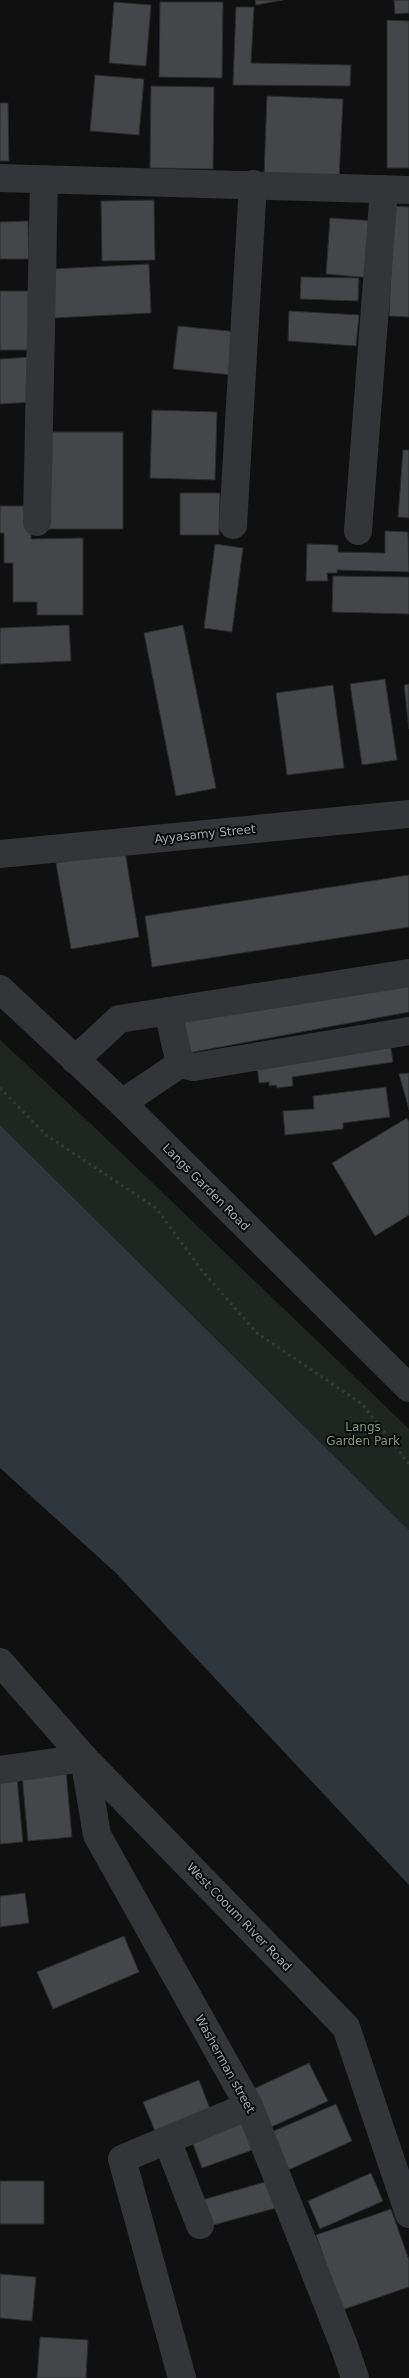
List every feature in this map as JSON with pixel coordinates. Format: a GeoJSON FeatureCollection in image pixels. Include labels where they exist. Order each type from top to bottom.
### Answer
{"type":"FeatureCollection","features":[{"type":"Feature","properties":{"kind":"street"},"geometry":{"type":"LineString","coordinates":[[0,178],[44,181],[253,184],[397,190],[358,531]]}},
{"type":"Feature","properties":{"kind":"street"},"geometry":{"type":"LineString","coordinates":[[37,522],[44,181]]}},
{"type":"Feature","properties":{"kind":"street"},"geometry":{"type":"LineString","coordinates":[[233,524],[253,184]]}},
{"type":"Feature","properties":{"kind":"street","name":"Ayyasamy Street"},"geometry":{"type":"LineString","coordinates":[[0,854],[409,814]]}},
{"type":"Feature","properties":{"kind":"street"},"geometry":{"type":"LineString","coordinates":[[75,1060],[119,1019],[409,973]]}},
{"type":"Feature","properties":{"kind":"street","name":"Langs Garden Road"},"geometry":{"type":"LineString","coordinates":[[0,989],[122,1103],[409,1388]]}},
{"type":"Feature","properties":{"kind":"street"},"geometry":{"type":"LineString","coordinates":[[168,1011],[180,1064]]}},
{"type":"Feature","properties":{"kind":"street"},"geometry":{"type":"LineString","coordinates":[[122,1103],[180,1064],[194,1067],[409,1031]]}},
{"type":"Feature","properties":{"kind":"street","name":"West Cooum River Road"},"geometry":{"type":"LineString","coordinates":[[0,1662],[84,1758],[346,2027],[409,2214]]}},
{"type":"Feature","properties":{"kind":"street"},"geometry":{"type":"LineString","coordinates":[[0,1770],[84,1758]]}},
{"type":"Feature","properties":{"kind":"street","name":"Washerman street"},"geometry":{"type":"LineString","coordinates":[[84,1758],[97,1835],[249,2106],[344,2343],[355,2378]]}},
{"type":"Feature","properties":{"kind":"street"},"geometry":{"type":"LineString","coordinates":[[182,2378],[147,2244],[122,2159],[249,2106]]}},
{"type":"Feature","properties":{"kind":"street"},"geometry":{"type":"LineString","coordinates":[[167,2140],[200,2225]]}},
{"type":"Feature","properties":{"kind":"path"},"geometry":{"type":"LineString","coordinates":[[0,1088],[46,1135],[156,1208],[203,1272],[257,1332],[362,1404],[409,1464]]}},
{"type":"Feature","properties":{"kind":"green space","name":"Langs Garden Park"},"geometry":{"type":"Polygon","coordinates":[[[0,1040],[91,1124],[409,1429],[409,1530],[0,1125],[0,1040]]]}},
{"type":"Feature","properties":{"kind":"shaded area"},"geometry":{"type":"Polygon","coordinates":[[[0,1125],[409,1530],[409,1885],[116,1573],[0,1468],[0,1125]]]}},
{"type":"Feature","properties":{"kind":"building"},"geometry":{"type":"Polygon","coordinates":[[[255,0],[283,0],[256,5],[255,0]]]}},
{"type":"Feature","properties":{"kind":"building"},"geometry":{"type":"Polygon","coordinates":[[[394,0],[409,0],[409,13],[395,14],[394,0]]]}},
{"type":"Feature","properties":{"kind":"building"},"geometry":{"type":"Polygon","coordinates":[[[114,2],[151,5],[146,66],[109,63],[114,2]]]}},
{"type":"Feature","properties":{"kind":"building"},"geometry":{"type":"Polygon","coordinates":[[[160,2],[223,2],[222,78],[159,77],[160,2]]]}},
{"type":"Feature","properties":{"kind":"building"},"geometry":{"type":"Polygon","coordinates":[[[236,7],[254,7],[251,63],[351,65],[350,86],[233,85],[236,7]]]}},
{"type":"Feature","properties":{"kind":"building"},"geometry":{"type":"Polygon","coordinates":[[[387,20],[409,21],[409,168],[387,168],[387,20]]]}},
{"type":"Feature","properties":{"kind":"building"},"geometry":{"type":"Polygon","coordinates":[[[95,75],[144,79],[139,135],[90,131],[95,75]]]}},
{"type":"Feature","properties":{"kind":"building"},"geometry":{"type":"Polygon","coordinates":[[[151,86],[214,87],[213,169],[150,168],[151,86]]]}},
{"type":"Feature","properties":{"kind":"building"},"geometry":{"type":"Polygon","coordinates":[[[267,96],[343,99],[339,179],[264,176],[267,96]]]}},
{"type":"Feature","properties":{"kind":"building"},"geometry":{"type":"Polygon","coordinates":[[[0,103],[8,103],[9,161],[0,161],[0,103]]]}},
{"type":"Feature","properties":{"kind":"building"},"geometry":{"type":"Polygon","coordinates":[[[154,200],[155,260],[102,261],[101,201],[154,200]]]}},
{"type":"Feature","properties":{"kind":"building"},"geometry":{"type":"Polygon","coordinates":[[[394,206],[409,207],[409,317],[389,316],[394,206]]]}},
{"type":"Feature","properties":{"kind":"building"},"geometry":{"type":"Polygon","coordinates":[[[330,218],[377,221],[372,278],[326,274],[330,218]]]}},
{"type":"Feature","properties":{"kind":"building"},"geometry":{"type":"Polygon","coordinates":[[[28,221],[29,259],[0,259],[0,222],[28,221]]]}},
{"type":"Feature","properties":{"kind":"building"},"geometry":{"type":"Polygon","coordinates":[[[149,264],[151,313],[54,318],[51,269],[149,264]]]}},
{"type":"Feature","properties":{"kind":"building"},"geometry":{"type":"Polygon","coordinates":[[[301,277],[359,278],[358,301],[300,299],[301,277]]]}},
{"type":"Feature","properties":{"kind":"building"},"geometry":{"type":"Polygon","coordinates":[[[0,291],[34,291],[34,350],[0,350],[0,291]]]}},
{"type":"Feature","properties":{"kind":"building"},"geometry":{"type":"Polygon","coordinates":[[[289,311],[359,315],[356,346],[288,341],[289,311]]]}},
{"type":"Feature","properties":{"kind":"building"},"geometry":{"type":"Polygon","coordinates":[[[178,326],[238,332],[233,375],[173,369],[178,326]]]}},
{"type":"Feature","properties":{"kind":"building"},"geometry":{"type":"Polygon","coordinates":[[[31,357],[33,402],[0,404],[0,359],[31,357]]]}},
{"type":"Feature","properties":{"kind":"building"},"geometry":{"type":"Polygon","coordinates":[[[152,410],[217,412],[215,480],[150,478],[152,410]]]}},
{"type":"Feature","properties":{"kind":"building"},"geometry":{"type":"Polygon","coordinates":[[[46,432],[123,432],[123,529],[46,529],[46,432]]]}},
{"type":"Feature","properties":{"kind":"building"},"geometry":{"type":"Polygon","coordinates":[[[403,450],[409,450],[409,518],[398,517],[403,450]]]}},
{"type":"Feature","properties":{"kind":"building"},"geometry":{"type":"Polygon","coordinates":[[[180,493],[220,493],[219,535],[180,535],[180,493]]]}},
{"type":"Feature","properties":{"kind":"building"},"geometry":{"type":"Polygon","coordinates":[[[0,506],[31,506],[31,539],[83,538],[83,615],[37,615],[37,602],[13,602],[13,563],[4,563],[4,533],[0,533],[0,506]]]}},
{"type":"Feature","properties":{"kind":"building"},"geometry":{"type":"Polygon","coordinates":[[[385,531],[408,532],[409,572],[337,570],[337,573],[327,573],[328,581],[306,581],[307,544],[338,545],[338,552],[385,553],[385,531]]]}},
{"type":"Feature","properties":{"kind":"building"},"geometry":{"type":"Polygon","coordinates":[[[215,544],[243,548],[232,632],[204,628],[215,544]]]}},
{"type":"Feature","properties":{"kind":"building"},"geometry":{"type":"Polygon","coordinates":[[[333,576],[409,577],[409,614],[332,612],[333,576]]]}},
{"type":"Feature","properties":{"kind":"building"},"geometry":{"type":"Polygon","coordinates":[[[69,625],[71,661],[0,664],[0,628],[69,625]]]}},
{"type":"Feature","properties":{"kind":"building"},"geometry":{"type":"Polygon","coordinates":[[[183,625],[216,788],[176,796],[144,633],[183,625]]]}},
{"type":"Feature","properties":{"kind":"building"},"geometry":{"type":"Polygon","coordinates":[[[385,679],[397,760],[362,765],[350,684],[385,679]]]}},
{"type":"Feature","properties":{"kind":"building"},"geometry":{"type":"Polygon","coordinates":[[[409,684],[409,729],[404,685],[409,684]]]}},
{"type":"Feature","properties":{"kind":"building"},"geometry":{"type":"Polygon","coordinates":[[[333,685],[344,768],[287,775],[276,693],[333,685]]]}},
{"type":"Feature","properties":{"kind":"building"},"geometry":{"type":"Polygon","coordinates":[[[125,851],[139,937],[71,949],[56,863],[125,851]]]}},
{"type":"Feature","properties":{"kind":"building"},"geometry":{"type":"Polygon","coordinates":[[[409,875],[409,927],[152,967],[145,916],[409,875]]]}},
{"type":"Feature","properties":{"kind":"building"},"geometry":{"type":"Polygon","coordinates":[[[409,984],[409,1012],[183,1054],[176,1016],[409,984]]]}},
{"type":"Feature","properties":{"kind":"building"},"geometry":{"type":"Polygon","coordinates":[[[390,1043],[393,1062],[292,1077],[293,1086],[277,1088],[276,1085],[269,1086],[269,1082],[259,1083],[257,1063],[390,1043]]]}},
{"type":"Feature","properties":{"kind":"building"},"geometry":{"type":"Polygon","coordinates":[[[409,1073],[409,1110],[399,1074],[409,1073]]]}},
{"type":"Feature","properties":{"kind":"building"},"geometry":{"type":"Polygon","coordinates":[[[386,1087],[390,1117],[343,1123],[343,1129],[285,1135],[283,1111],[314,1109],[313,1096],[386,1087]]]}},
{"type":"Feature","properties":{"kind":"building"},"geometry":{"type":"Polygon","coordinates":[[[407,1118],[409,1122],[409,1215],[375,1236],[332,1163],[407,1118]]]}},
{"type":"Feature","properties":{"kind":"building"},"geometry":{"type":"Polygon","coordinates":[[[66,1771],[72,1837],[28,1841],[22,1775],[66,1771]]]}},
{"type":"Feature","properties":{"kind":"building"},"geometry":{"type":"Polygon","coordinates":[[[17,1778],[23,1842],[0,1844],[0,1779],[17,1778]]]}},
{"type":"Feature","properties":{"kind":"building"},"geometry":{"type":"Polygon","coordinates":[[[25,1893],[29,1923],[0,1927],[0,1896],[25,1893]]]}},
{"type":"Feature","properties":{"kind":"building"},"geometry":{"type":"Polygon","coordinates":[[[124,1936],[139,1972],[53,2009],[37,1972],[124,1936]]]}},
{"type":"Feature","properties":{"kind":"building"},"geometry":{"type":"Polygon","coordinates":[[[309,2063],[328,2101],[265,2130],[247,2092],[309,2063]]]}},
{"type":"Feature","properties":{"kind":"building"},"geometry":{"type":"Polygon","coordinates":[[[199,2080],[212,2114],[157,2136],[143,2102],[199,2080]]]}},
{"type":"Feature","properties":{"kind":"building"},"geometry":{"type":"Polygon","coordinates":[[[336,2104],[352,2141],[284,2172],[267,2134],[336,2104]]]}},
{"type":"Feature","properties":{"kind":"building"},"geometry":{"type":"Polygon","coordinates":[[[250,2115],[261,2147],[202,2168],[190,2136],[250,2115]]]}},
{"type":"Feature","properties":{"kind":"building"},"geometry":{"type":"Polygon","coordinates":[[[371,2173],[383,2201],[320,2229],[308,2201],[371,2173]]]}},
{"type":"Feature","properties":{"kind":"building"},"geometry":{"type":"Polygon","coordinates":[[[275,2179],[283,2206],[210,2226],[202,2200],[275,2179]]]}},
{"type":"Feature","properties":{"kind":"building"},"geometry":{"type":"Polygon","coordinates":[[[0,2181],[44,2181],[44,2224],[0,2224],[0,2181]]]}},
{"type":"Feature","properties":{"kind":"building"},"geometry":{"type":"Polygon","coordinates":[[[391,2209],[409,2260],[409,2287],[342,2310],[316,2235],[391,2209]]]}},
{"type":"Feature","properties":{"kind":"building"},"geometry":{"type":"Polygon","coordinates":[[[0,2274],[36,2277],[32,2321],[0,2318],[0,2274]]]}},
{"type":"Feature","properties":{"kind":"building"},"geometry":{"type":"Polygon","coordinates":[[[40,2337],[88,2340],[86,2378],[37,2378],[40,2337]]]}}]}
